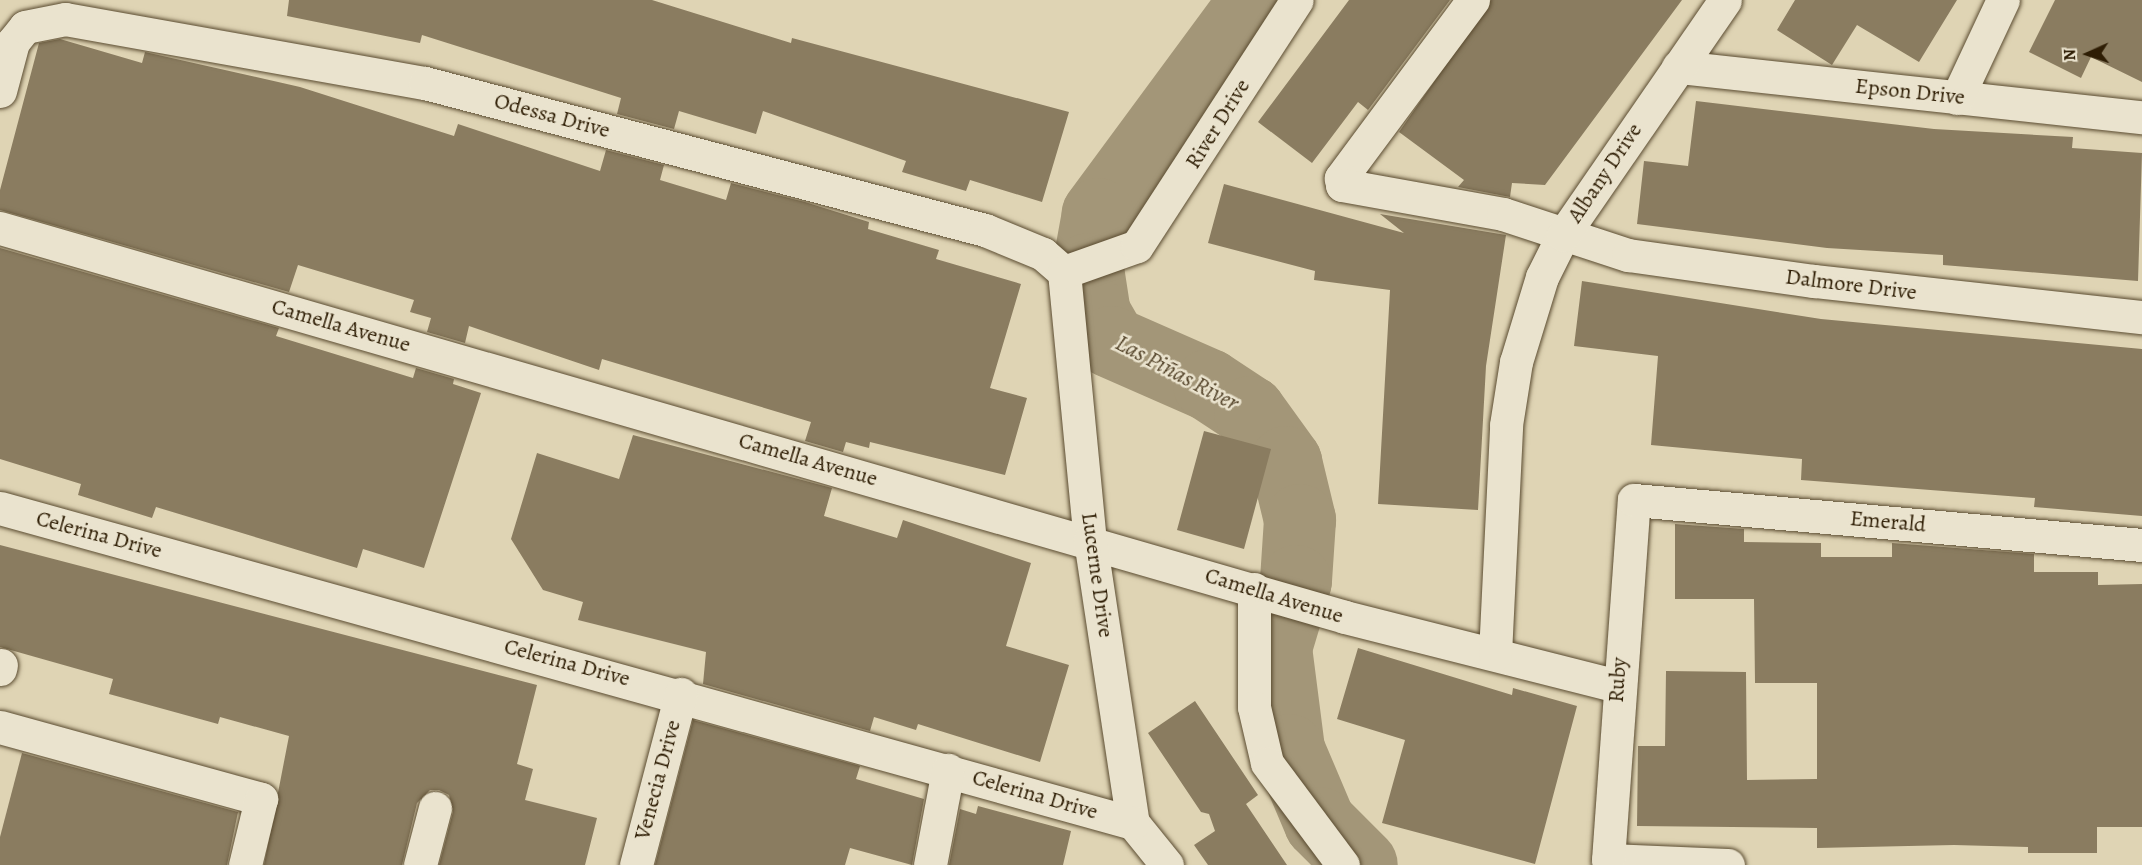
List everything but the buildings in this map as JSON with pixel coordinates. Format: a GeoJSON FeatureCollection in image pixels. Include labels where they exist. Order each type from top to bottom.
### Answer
{"type":"FeatureCollection","features":[{"type":"Feature","properties":{"kind":"street","name":"River Drive"},"geometry":{"type":"LineString","coordinates":[[1074,270],[1137,246],[1297,0]]}},
{"type":"Feature","properties":{"kind":"street","name":"Dalmore Drive"},"geometry":{"type":"LineString","coordinates":[[1473,0],[1341,178],[1342,185],[1503,214],[1628,255],[1814,281],[2142,316]]}},
{"type":"Feature","properties":{"kind":"street","name":"Albany Drive"},"geometry":{"type":"LineString","coordinates":[[1495,654],[1506,425],[1516,362],[1542,277],[1563,235],[1725,0]]}},
{"type":"Feature","properties":{"kind":"street"},"geometry":{"type":"LineString","coordinates":[[1957,98],[2003,0]]}},
{"type":"Feature","properties":{"kind":"street","name":"Odessa Drive"},"geometry":{"type":"LineString","coordinates":[[0,91],[14,42],[25,27],[65,19],[426,83],[985,230],[1074,270]]}},
{"type":"Feature","properties":{"kind":"street","name":"Epson Drive"},"geometry":{"type":"LineString","coordinates":[[1678,67],[2142,117]]}},
{"type":"Feature","properties":{"kind":"street","name":"Camella Avenue"},"geometry":{"type":"LineString","coordinates":[[0,228],[1090,540],[1345,617],[1617,686]]}},
{"type":"Feature","properties":{"kind":"street","name":"Lucerne Drive"},"geometry":{"type":"LineString","coordinates":[[1074,270],[1090,540],[1133,823]]}},
{"type":"Feature","properties":{"kind":"street","name":"Emerald"},"geometry":{"type":"LineString","coordinates":[[1634,500],[2142,545]]}},
{"type":"Feature","properties":{"kind":"street","name":"Ruby"},"geometry":{"type":"LineString","coordinates":[[1634,500],[1617,686],[1608,860],[1728,865]]}},
{"type":"Feature","properties":{"kind":"street","name":"Celerina Drive"},"geometry":{"type":"LineString","coordinates":[[0,508],[681,694],[1133,823]]}},
{"type":"Feature","properties":{"kind":"street"},"geometry":{"type":"LineString","coordinates":[[1262,592],[1254,707],[1267,763],[1343,865]]}},
{"type":"Feature","properties":{"kind":"street","name":"Venecia Drive"},"geometry":{"type":"LineString","coordinates":[[636,865],[681,694]]}},
{"type":"Feature","properties":{"kind":"street"},"geometry":{"type":"LineString","coordinates":[[0,727],[261,799],[245,865]]}},
{"type":"Feature","properties":{"kind":"street"},"geometry":{"type":"LineString","coordinates":[[930,865],[948,770]]}},
{"type":"Feature","properties":{"kind":"street"},"geometry":{"type":"LineString","coordinates":[[420,865],[435,808]]}},
{"type":"Feature","properties":{"kind":"street"},"geometry":{"type":"LineString","coordinates":[[1133,823],[1167,865]]}},
{"type":"Feature","properties":{"kind":"waterway","name":"Las Piñas River"},"geometry":{"type":"LineString","coordinates":[[1250,0],[1243,17],[1098,214],[1088,269],[1095,314],[1111,342],[1209,385],[1250,412],[1286,462],[1300,520],[1296,581],[1276,648],[1289,750],[1320,823],[1362,865]]}}]}
